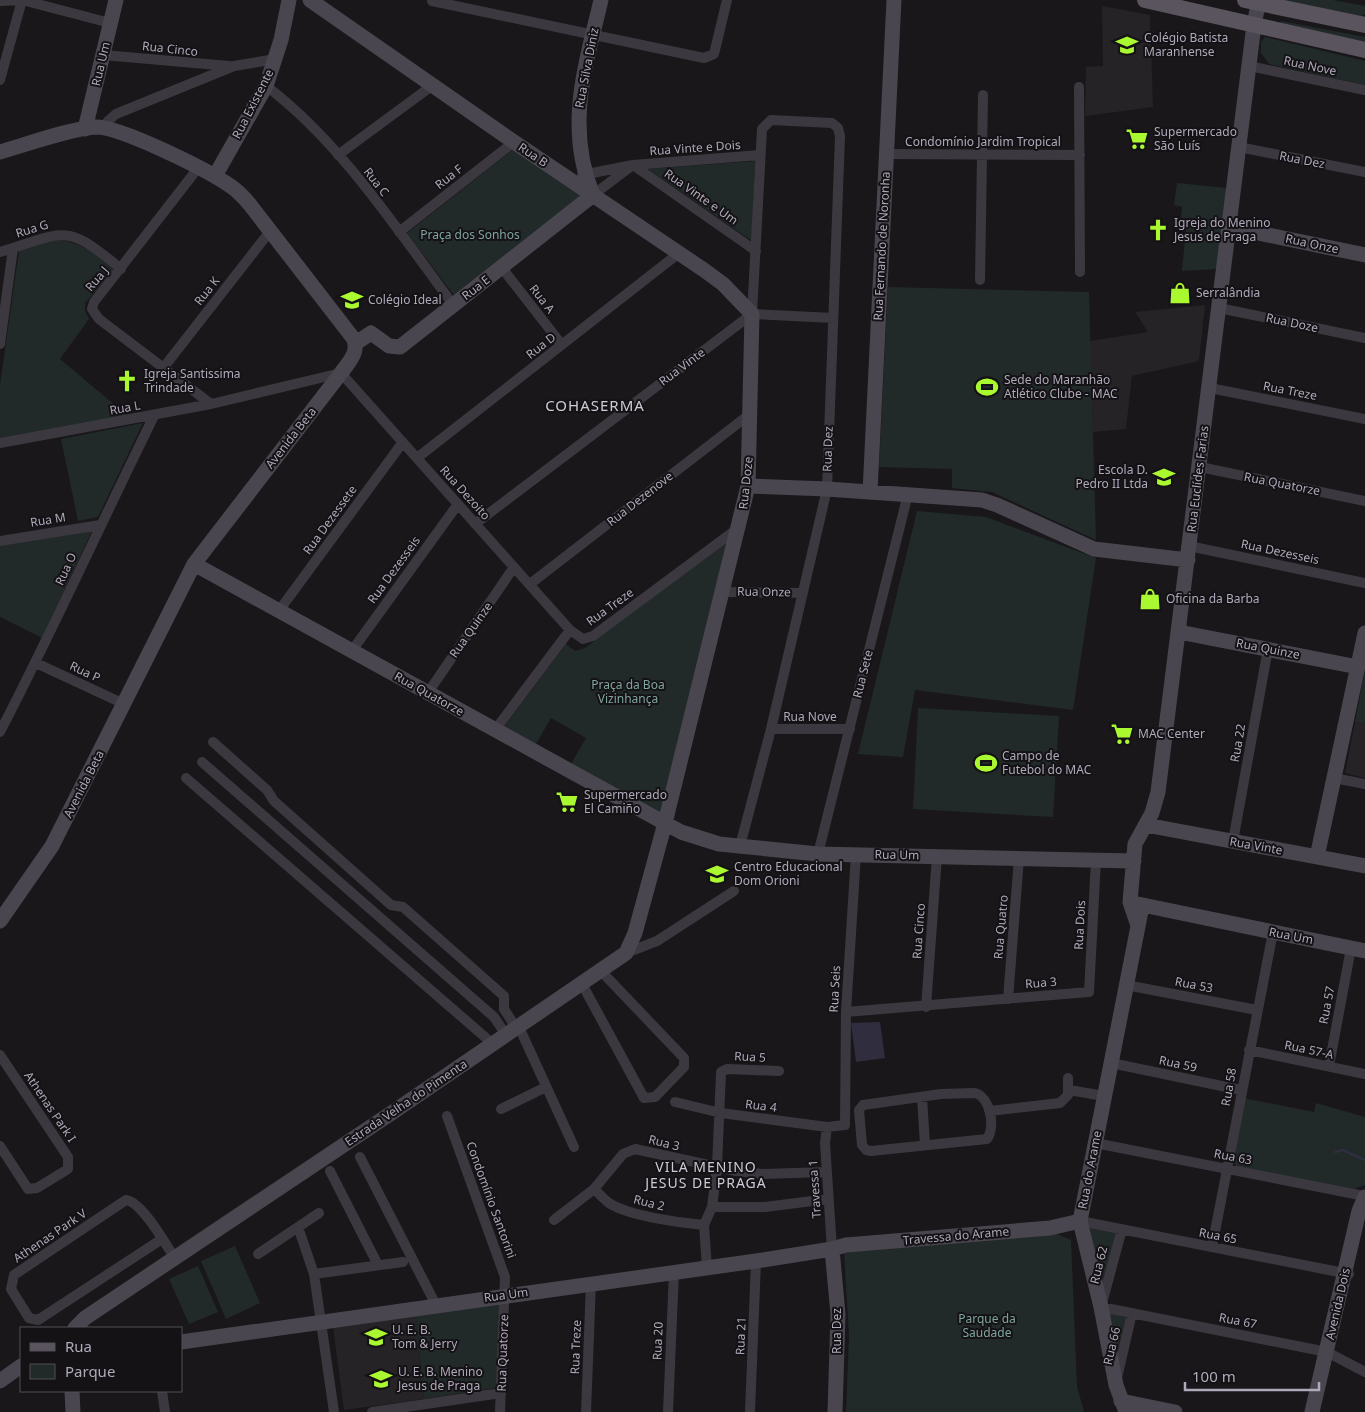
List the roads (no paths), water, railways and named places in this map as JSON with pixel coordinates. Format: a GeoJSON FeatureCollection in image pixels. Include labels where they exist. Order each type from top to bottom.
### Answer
{"type":"FeatureCollection","features":[{"type":"Feature","properties":{"kind":"main road"},"geometry":{"type":"LineString","coordinates":[[1145,0],[1365,50]]}},
{"type":"Feature","properties":{"kind":"main road"},"geometry":{"type":"LineString","coordinates":[[1254,1],[1272,29]]}},
{"type":"Feature","properties":{"kind":"main road"},"geometry":{"type":"LineString","coordinates":[[1254,1],[1363,22]]}},
{"type":"Feature","properties":{"kind":"street"},"geometry":{"type":"LineString","coordinates":[[0,1],[22,0],[110,23]]}},
{"type":"Feature","properties":{"kind":"street"},"geometry":{"type":"LineString","coordinates":[[0,80],[22,0]]}},
{"type":"Feature","properties":{"kind":"street","name":"Rua Um"},"geometry":{"type":"LineString","coordinates":[[85,128],[116,0]]}},
{"type":"Feature","properties":{"kind":"street","name":"Rua Existente"},"geometry":{"type":"LineString","coordinates":[[215,176],[266,86],[276,59],[289,0]]}},
{"type":"Feature","properties":{"kind":"street","name":"Rua B"},"geometry":{"type":"LineString","coordinates":[[310,0],[723,284],[752,314]]}},
{"type":"Feature","properties":{"kind":"street","name":"Rua Silva Diniz"},"geometry":{"type":"LineString","coordinates":[[593,195],[585,174],[578,142],[578,119],[579,102],[600,0]]}},
{"type":"Feature","properties":{"kind":"street"},"geometry":{"type":"LineString","coordinates":[[432,1],[708,57],[714,54],[727,0]]}},
{"type":"Feature","properties":{"kind":"street","name":"Rua Fernando de Noronha"},"geometry":{"type":"LineString","coordinates":[[870,492],[894,0]]}},
{"type":"Feature","properties":{"kind":"street","name":"Rua Euclídes Farias"},"geometry":{"type":"LineString","coordinates":[[1138,926],[1134,861],[1137,840],[1146,826],[1158,792],[1210,388],[1254,25],[1254,1]]}},
{"type":"Feature","properties":{"kind":"street","name":"Rua Cinco"},"geometry":{"type":"LineString","coordinates":[[103,55],[234,66]]}},
{"type":"Feature","properties":{"kind":"street"},"geometry":{"type":"LineString","coordinates":[[105,128],[108,121],[116,114],[234,66],[276,59]]}},
{"type":"Feature","properties":{"kind":"street","name":"Rua Nove"},"geometry":{"type":"LineString","coordinates":[[1249,66],[1365,90]]}},
{"type":"Feature","properties":{"kind":"street"},"geometry":{"type":"LineString","coordinates":[[338,155],[433,85]]}},
{"type":"Feature","properties":{"kind":"street","name":"Rua C"},"geometry":{"type":"LineString","coordinates":[[266,86],[293,106],[338,155],[454,306]]}},
{"type":"Feature","properties":{"kind":"street"},"geometry":{"type":"LineString","coordinates":[[1080,87],[1080,272]]}},
{"type":"Feature","properties":{"kind":"street"},"geometry":{"type":"LineString","coordinates":[[980,280],[983,94]]}},
{"type":"Feature","properties":{"kind":"street","name":"Rua Dez"},"geometry":{"type":"LineString","coordinates":[[740,846],[771,729],[827,489],[840,136],[838,128],[829,122],[771,120],[764,125],[761,133]]}},
{"type":"Feature","properties":{"kind":"street"},"geometry":{"type":"LineString","coordinates":[[0,152],[85,128],[105,128],[215,176],[244,197],[356,343]]}},
{"type":"Feature","properties":{"kind":"street","name":"Rua Doze"},"geometry":{"type":"LineString","coordinates":[[665,823],[724,592],[748,486],[752,314],[761,133]]}},
{"type":"Feature","properties":{"kind":"street","name":"Rua F"},"geometry":{"type":"LineString","coordinates":[[399,232],[514,142]]}},
{"type":"Feature","properties":{"kind":"street","name":"Rua Dez"},"geometry":{"type":"LineString","coordinates":[[1239,147],[1365,172]]}},
{"type":"Feature","properties":{"kind":"street","name":"Condomínio Jardim Tropical"},"geometry":{"type":"LineString","coordinates":[[886,154],[1080,155]]}},
{"type":"Feature","properties":{"kind":"street","name":"Rua Vinte e Dois"},"geometry":{"type":"LineString","coordinates":[[567,178],[633,165],[760,155]]}},
{"type":"Feature","properties":{"kind":"street","name":"Rua Vinte e Dois"},"geometry":{"type":"LineString","coordinates":[[593,195],[633,165]]}},
{"type":"Feature","properties":{"kind":"street","name":"Rua Vinte e Um"},"geometry":{"type":"LineString","coordinates":[[633,165],[756,250]]}},
{"type":"Feature","properties":{"kind":"street","name":"Rua J"},"geometry":{"type":"LineString","coordinates":[[198,168],[94,302],[92,309],[94,314],[211,404]]}},
{"type":"Feature","properties":{"kind":"street","name":"Rua E"},"geometry":{"type":"LineString","coordinates":[[356,343],[369,333],[373,333],[389,346],[397,348],[454,306],[593,195]]}},
{"type":"Feature","properties":{"kind":"street","name":"Rua Onze"},"geometry":{"type":"LineString","coordinates":[[1229,227],[1365,255]]}},
{"type":"Feature","properties":{"kind":"street","name":"Rua K"},"geometry":{"type":"LineString","coordinates":[[164,367],[271,230]]}},
{"type":"Feature","properties":{"kind":"street","name":"Rua G"},"geometry":{"type":"LineString","coordinates":[[0,252],[50,236],[69,235],[91,244],[121,269]]}},
{"type":"Feature","properties":{"kind":"street"},"geometry":{"type":"LineString","coordinates":[[0,344],[13,248]]}},
{"type":"Feature","properties":{"kind":"street","name":"Rua D"},"geometry":{"type":"LineString","coordinates":[[417,458],[679,253]]}},
{"type":"Feature","properties":{"kind":"street","name":"Rua A"},"geometry":{"type":"LineString","coordinates":[[502,268],[562,345]]}},
{"type":"Feature","properties":{"kind":"street","name":"Rua Doze"},"geometry":{"type":"LineString","coordinates":[[1219,308],[1365,338]]}},
{"type":"Feature","properties":{"kind":"street"},"geometry":{"type":"LineString","coordinates":[[752,314],[833,318]]}},
{"type":"Feature","properties":{"kind":"street","name":"Rua Vinte"},"geometry":{"type":"LineString","coordinates":[[475,524],[752,314]]}},
{"type":"Feature","properties":{"kind":"street","name":"Avenida Beta"},"geometry":{"type":"LineString","coordinates":[[0,921],[52,846],[194,564],[341,373],[355,353],[356,343]]}},
{"type":"Feature","properties":{"kind":"street","name":"Rua Dezoito"},"geometry":{"type":"LineString","coordinates":[[341,373],[570,630]]}},
{"type":"Feature","properties":{"kind":"street","name":"Rua L"},"geometry":{"type":"LineString","coordinates":[[0,443],[154,416],[341,373]]}},
{"type":"Feature","properties":{"kind":"street","name":"Rua Treze"},"geometry":{"type":"LineString","coordinates":[[1210,388],[1365,419]]}},
{"type":"Feature","properties":{"kind":"street","name":"Rua Dezenove"},"geometry":{"type":"LineString","coordinates":[[530,584],[750,414]]}},
{"type":"Feature","properties":{"kind":"street","name":"Rua O"},"geometry":{"type":"LineString","coordinates":[[0,732],[36,663],[100,525],[154,416]]}},
{"type":"Feature","properties":{"kind":"street","name":"Rua Dezessete"},"geometry":{"type":"LineString","coordinates":[[278,612],[403,442]]}},
{"type":"Feature","properties":{"kind":"street","name":"Rua Quatorze"},"geometry":{"type":"LineString","coordinates":[[1200,468],[1365,500]]}},
{"type":"Feature","properties":{"kind":"street"},"geometry":{"type":"LineString","coordinates":[[748,486],[908,494],[990,502],[1094,549],[1189,553]]}},
{"type":"Feature","properties":{"kind":"street","name":"Rua Sete"},"geometry":{"type":"LineString","coordinates":[[818,854],[908,494]]}},
{"type":"Feature","properties":{"kind":"street","name":"Rua Dezesseis"},"geometry":{"type":"LineString","coordinates":[[351,652],[458,504]]}},
{"type":"Feature","properties":{"kind":"street","name":"Rua M"},"geometry":{"type":"LineString","coordinates":[[0,540],[100,525]]}},
{"type":"Feature","properties":{"kind":"street","name":"Rua Treze"},"geometry":{"type":"LineString","coordinates":[[494,730],[570,630],[580,638],[593,636],[740,527]]}},
{"type":"Feature","properties":{"kind":"street","name":"Rua Dezesseis"},"geometry":{"type":"LineString","coordinates":[[1189,553],[1365,583]]}},
{"type":"Feature","properties":{"kind":"street","name":"Rua Quatorze"},"geometry":{"type":"LineString","coordinates":[[194,564],[427,694],[665,823]]}},
{"type":"Feature","properties":{"kind":"street","name":"Rua Quinze"},"geometry":{"type":"LineString","coordinates":[[427,694],[514,567]]}},
{"type":"Feature","properties":{"kind":"street","name":"Rua Onze"},"geometry":{"type":"LineString","coordinates":[[724,592],[803,593]]}},
{"type":"Feature","properties":{"kind":"street","name":"Rua Quinze"},"geometry":{"type":"LineString","coordinates":[[1179,632],[1358,667]]}},
{"type":"Feature","properties":{"kind":"street"},"geometry":{"type":"LineString","coordinates":[[1317,857],[1365,633]]}},
{"type":"Feature","properties":{"kind":"street","name":"Rua 22"},"geometry":{"type":"LineString","coordinates":[[1233,842],[1268,649]]}},
{"type":"Feature","properties":{"kind":"street","name":"Rua P"},"geometry":{"type":"LineString","coordinates":[[36,663],[124,704]]}},
{"type":"Feature","properties":{"kind":"street","name":"Rua Nove"},"geometry":{"type":"LineString","coordinates":[[771,729],[850,729]]}},
{"type":"Feature","properties":{"kind":"street"},"geometry":{"type":"LineString","coordinates":[[213,742],[267,790],[274,801],[391,906],[403,907],[504,996],[504,1009],[546,1087],[574,1147]]}},
{"type":"Feature","properties":{"kind":"street"},"geometry":{"type":"LineString","coordinates":[[202,762],[494,1017],[514,1030]]}},
{"type":"Feature","properties":{"kind":"street"},"geometry":{"type":"LineString","coordinates":[[186,778],[493,1044]]}},
{"type":"Feature","properties":{"kind":"street"},"geometry":{"type":"LineString","coordinates":[[1334,778],[1365,784]]}},
{"type":"Feature","properties":{"kind":"street","name":"Rua Um"},"geometry":{"type":"LineString","coordinates":[[665,823],[697,839],[740,846],[818,854],[1134,861]]}},
{"type":"Feature","properties":{"kind":"street"},"geometry":{"type":"LineString","coordinates":[[626,953],[635,933],[665,823]]}},
{"type":"Feature","properties":{"kind":"street","name":"Rua Vinte"},"geometry":{"type":"LineString","coordinates":[[1146,826],[1365,866]]}},
{"type":"Feature","properties":{"kind":"street","name":"Rua Seis"},"geometry":{"type":"LineString","coordinates":[[845,1125],[846,1012],[856,854]]}},
{"type":"Feature","properties":{"kind":"street","name":"Rua Cinco"},"geometry":{"type":"LineString","coordinates":[[926,1007],[937,856]]}},
{"type":"Feature","properties":{"kind":"street","name":"Rua Quatro"},"geometry":{"type":"LineString","coordinates":[[1008,999],[1019,858]]}},
{"type":"Feature","properties":{"kind":"street","name":"Rua Dois"},"geometry":{"type":"LineString","coordinates":[[1089,992],[1096,860]]}},
{"type":"Feature","properties":{"kind":"street"},"geometry":{"type":"LineString","coordinates":[[626,953],[658,941],[734,891]]}},
{"type":"Feature","properties":{"kind":"street","name":"Rua Um"},"geometry":{"type":"LineString","coordinates":[[1136,904],[1358,949]]}},
{"type":"Feature","properties":{"kind":"street","name":"Rua do Arame"},"geometry":{"type":"LineString","coordinates":[[1128,1407],[1116,1385],[1101,1308],[1080,1221],[1138,926]]}},
{"type":"Feature","properties":{"kind":"street","name":"Rua 58"},"geometry":{"type":"LineString","coordinates":[[1212,1247],[1273,932]]}},
{"type":"Feature","properties":{"kind":"street","name":"Rua 57"},"geometry":{"type":"LineString","coordinates":[[1328,1066],[1358,949]]}},
{"type":"Feature","properties":{"kind":"street","name":"Estrada Velha do Pimenta"},"geometry":{"type":"LineString","coordinates":[[75,1327],[85,1318],[174,1257],[602,971],[626,953]]}},
{"type":"Feature","properties":{"kind":"street"},"geometry":{"type":"LineString","coordinates":[[582,984],[644,1098],[655,1097],[684,1068],[684,1058],[602,971]]}},
{"type":"Feature","properties":{"kind":"street","name":"Rua 53"},"geometry":{"type":"LineString","coordinates":[[1126,985],[1257,1010]]}},
{"type":"Feature","properties":{"kind":"street","name":"Rua 3"},"geometry":{"type":"LineString","coordinates":[[846,1012],[926,1007],[1089,992]]}},
{"type":"Feature","properties":{"kind":"street","name":"Rua 57-A"},"geometry":{"type":"LineString","coordinates":[[1249,1050],[1365,1074]]}},
{"type":"Feature","properties":{"kind":"street","name":"Athenas Park I"},"geometry":{"type":"LineString","coordinates":[[0,1055],[68,1157],[68,1169],[37,1188],[28,1189],[0,1146]]}},
{"type":"Feature","properties":{"kind":"street","name":"Rua 59"},"geometry":{"type":"LineString","coordinates":[[1111,1063],[1241,1090]]}},
{"type":"Feature","properties":{"kind":"street","name":"Rua 5"},"geometry":{"type":"LineString","coordinates":[[721,1113],[721,1072],[727,1069],[779,1071]]}},
{"type":"Feature","properties":{"kind":"street"},"geometry":{"type":"LineString","coordinates":[[990,1111],[1060,1102],[1066,1098],[1069,1090],[1068,1078]]}},
{"type":"Feature","properties":{"kind":"street"},"geometry":{"type":"LineString","coordinates":[[502,1108],[546,1087]]}},
{"type":"Feature","properties":{"kind":"street"},"geometry":{"type":"LineString","coordinates":[[1069,1090],[1104,1096]]}},
{"type":"Feature","properties":{"kind":"street"},"geometry":{"type":"LineString","coordinates":[[975,1093],[983,1097],[990,1111],[990,1134],[987,1139],[866,1150],[862,1145],[859,1110],[868,1103],[922,1096],[975,1093]]}},
{"type":"Feature","properties":{"kind":"street"},"geometry":{"type":"LineString","coordinates":[[922,1096],[925,1145]]}},
{"type":"Feature","properties":{"kind":"street","name":"Rua 4"},"geometry":{"type":"LineString","coordinates":[[675,1102],[721,1113],[827,1127],[845,1125]]}},
{"type":"Feature","properties":{"kind":"street"},"geometry":{"type":"LineString","coordinates":[[707,1268],[704,1226],[712,1207],[721,1113]]}},
{"type":"Feature","properties":{"kind":"street","name":"Condomínio Santorini"},"geometry":{"type":"LineString","coordinates":[[446,1116],[505,1277],[505,1295]]}},
{"type":"Feature","properties":{"kind":"street","name":"Travessa 1"},"geometry":{"type":"LineString","coordinates":[[827,1127],[824,1143],[832,1249]]}},
{"type":"Feature","properties":{"kind":"street","name":"Rua 63"},"geometry":{"type":"LineString","coordinates":[[1095,1143],[1365,1196]]}},
{"type":"Feature","properties":{"kind":"street","name":"Rua 3"},"geometry":{"type":"LineString","coordinates":[[554,1220],[594,1189],[624,1154],[635,1149],[717,1168],[763,1174],[826,1172]]}},
{"type":"Feature","properties":{"kind":"street"},"geometry":{"type":"LineString","coordinates":[[360,1157],[433,1298]]}},
{"type":"Feature","properties":{"kind":"street"},"geometry":{"type":"LineString","coordinates":[[330,1171],[378,1265]]}},
{"type":"Feature","properties":{"kind":"street","name":"Rua 2"},"geometry":{"type":"LineString","coordinates":[[594,1189],[609,1202],[623,1209],[681,1223],[704,1226]]}},
{"type":"Feature","properties":{"kind":"street","name":"Avenida Dois"},"geometry":{"type":"LineString","coordinates":[[1318,1412],[1348,1274],[1359,1211],[1365,1196]]}},
{"type":"Feature","properties":{"kind":"street"},"geometry":{"type":"LineString","coordinates":[[712,1207],[765,1207],[828,1199]]}},
{"type":"Feature","properties":{"kind":"street","name":"Athenas Park V"},"geometry":{"type":"LineString","coordinates":[[162,1239],[38,1320],[29,1318],[11,1289],[14,1275],[126,1200],[136,1203],[162,1239],[174,1257]]}},
{"type":"Feature","properties":{"kind":"street"},"geometry":{"type":"LineString","coordinates":[[258,1254],[318,1213]]}},
{"type":"Feature","properties":{"kind":"street","name":"Rua 65"},"geometry":{"type":"LineString","coordinates":[[1080,1221],[1348,1274]]}},
{"type":"Feature","properties":{"kind":"street","name":"Travessa do Arame"},"geometry":{"type":"LineString","coordinates":[[832,1249],[846,1245],[1050,1228],[1080,1221]]}},
{"type":"Feature","properties":{"kind":"street","name":"Avenida Dois"},"geometry":{"type":"LineString","coordinates":[[1348,1274],[1365,1224]]}},
{"type":"Feature","properties":{"kind":"street"},"geometry":{"type":"LineString","coordinates":[[298,1227],[314,1274],[334,1412]]}},
{"type":"Feature","properties":{"kind":"street","name":"Rua 62"},"geometry":{"type":"LineString","coordinates":[[1101,1308],[1122,1229]]}},
{"type":"Feature","properties":{"kind":"street","name":"Rua Um"},"geometry":{"type":"LineString","coordinates":[[182,1342],[320,1322],[433,1298],[505,1295],[832,1249]]}},
{"type":"Feature","properties":{"kind":"street","name":"Rua Dez"},"geometry":{"type":"LineString","coordinates":[[832,1249],[838,1314],[836,1412]]}},
{"type":"Feature","properties":{"kind":"street","name":"Rua 21"},"geometry":{"type":"LineString","coordinates":[[750,1412],[756,1261]]}},
{"type":"Feature","properties":{"kind":"street"},"geometry":{"type":"LineString","coordinates":[[314,1274],[403,1262]]}},
{"type":"Feature","properties":{"kind":"street","name":"Rua 20"},"geometry":{"type":"LineString","coordinates":[[668,1412],[674,1272]]}},
{"type":"Feature","properties":{"kind":"street","name":"Rua Treze"},"geometry":{"type":"LineString","coordinates":[[586,1412],[591,1283]]}},
{"type":"Feature","properties":{"kind":"street","name":"Rua Quatorze"},"geometry":{"type":"LineString","coordinates":[[500,1412],[505,1295]]}},
{"type":"Feature","properties":{"kind":"street","name":"Rua 67"},"geometry":{"type":"LineString","coordinates":[[1101,1308],[1330,1353],[1365,1372]]}},
{"type":"Feature","properties":{"kind":"street","name":"Rua 66"},"geometry":{"type":"LineString","coordinates":[[1116,1385],[1132,1313]]}},
{"type":"Feature","properties":{"kind":"street","name":"Avenida Dois"},"geometry":{"type":"LineString","coordinates":[[1312,1412],[1330,1353]]}},
{"type":"Feature","properties":{"kind":"street"},"geometry":{"type":"LineString","coordinates":[[0,1381],[20,1367]]}},
{"type":"Feature","properties":{"kind":"street"},"geometry":{"type":"LineString","coordinates":[[72,1392],[73,1412]]}},
{"type":"Feature","properties":{"kind":"street"},"geometry":{"type":"LineString","coordinates":[[162,1392],[165,1412]]}},
{"type":"Feature","properties":{"kind":"street"},"geometry":{"type":"LineString","coordinates":[[372,1412],[416,1409],[501,1394]]}},
{"type":"Feature","properties":{"kind":"street"},"geometry":{"type":"LineString","coordinates":[[1128,1407],[1175,1412]]}},
{"type":"Feature","properties":{"kind":"waterway"},"geometry":{"type":"LineString","coordinates":[[1335,1152],[1343,1150],[1365,1160]]}},
{"type":"Feature","properties":{"kind":"place","name":"Colégio Batista Maranhense"},"geometry":{"type":"Point","coordinates":[1127,45]}},
{"type":"Feature","properties":{"kind":"place","name":"Supermercado São Luís"},"geometry":{"type":"Point","coordinates":[1137,139]}},
{"type":"Feature","properties":{"kind":"place","name":"Igreja do Menino Jesus de Praga"},"geometry":{"type":"Point","coordinates":[1158,230]}},
{"type":"Feature","properties":{"kind":"place","name":"Serralândia"},"geometry":{"type":"Point","coordinates":[1180,293]}},
{"type":"Feature","properties":{"kind":"place","name":"Colégio Ideal"},"geometry":{"type":"Point","coordinates":[352,300]}},
{"type":"Feature","properties":{"kind":"place","name":"Igreja Santissima Trindade"},"geometry":{"type":"Point","coordinates":[127,381]}},
{"type":"Feature","properties":{"kind":"place","name":"Sede do Maranhão Atlético Clube - MAC"},"geometry":{"type":"Point","coordinates":[987,387]}},
{"type":"Feature","properties":{"kind":"place","name":"Escola D. Pedro II Ltda"},"geometry":{"type":"Point","coordinates":[1164,477]}},
{"type":"Feature","properties":{"kind":"place","name":"Oficina da Barba"},"geometry":{"type":"Point","coordinates":[1150,599]}},
{"type":"Feature","properties":{"kind":"place","name":"MAC Center"},"geometry":{"type":"Point","coordinates":[1122,734]}},
{"type":"Feature","properties":{"kind":"place","name":"Campo de Futebol do MAC"},"geometry":{"type":"Point","coordinates":[986,763]}},
{"type":"Feature","properties":{"kind":"place","name":"Supermercado El Camiño"},"geometry":{"type":"Point","coordinates":[567,802]}},
{"type":"Feature","properties":{"kind":"place","name":"Centro Educacional Dom Orioni"},"geometry":{"type":"Point","coordinates":[717,874]}},
{"type":"Feature","properties":{"kind":"place","name":"U. E. B. Tom & Jerry"},"geometry":{"type":"Point","coordinates":[376,1337]}},
{"type":"Feature","properties":{"kind":"place","name":"U. E. B. Menino Jesus de Praga"},"geometry":{"type":"Point","coordinates":[381,1379]}},
{"type":"Feature","properties":{"kind":"district","name":"COHASERMA"},"geometry":{"type":"Point","coordinates":[595,406]}},
{"type":"Feature","properties":{"kind":"district","name":"VILA MENINO JESUS DE PRAGA"},"geometry":{"type":"Point","coordinates":[706,1176]}},
{"type":"Feature","properties":{"kind":"park label","name":"Praça dos Sonhos"},"geometry":{"type":"Point","coordinates":[470,235]}},
{"type":"Feature","properties":{"kind":"park label","name":"Praça da Boa Vizinhança"},"geometry":{"type":"Point","coordinates":[628,692]}},
{"type":"Feature","properties":{"kind":"park label","name":"Parque da Saudade"},"geometry":{"type":"Point","coordinates":[987,1326]}}]}
